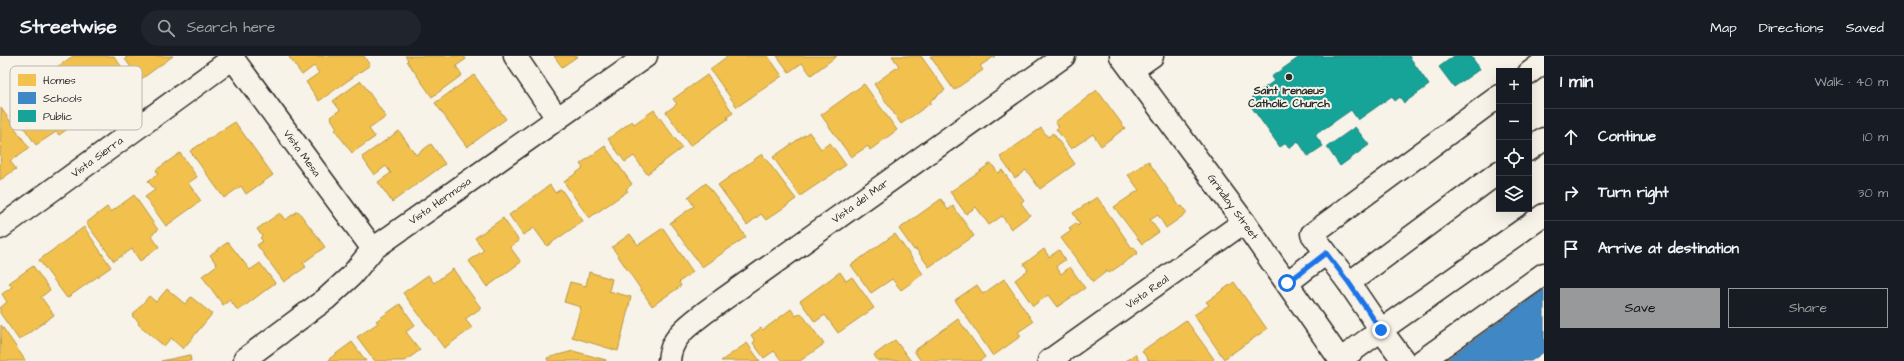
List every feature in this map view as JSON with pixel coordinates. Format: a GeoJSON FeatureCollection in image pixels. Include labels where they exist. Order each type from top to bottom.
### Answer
{"type":"FeatureCollection","features":[{"type":"Feature","properties":{"kind":"street"},"geometry":{"type":"LineString","coordinates":[[515,56],[557,118]]}},
{"type":"Feature","properties":{"kind":"street","name":"Vista Hermosa"},"geometry":{"type":"LineString","coordinates":[[246,359],[326,299],[351,276],[373,249],[646,56]]}},
{"type":"Feature","properties":{"kind":"street","name":"Vista del Mar"},"geometry":{"type":"LineString","coordinates":[[669,359],[672,346],[679,334],[707,310],[1064,56]]}},
{"type":"Feature","properties":{"kind":"street"},"geometry":{"type":"LineString","coordinates":[[1126,63],[1152,56]]}},
{"type":"Feature","properties":{"kind":"street","name":"Vista Sierra"},"geometry":{"type":"LineString","coordinates":[[142,123],[232,57]]}},
{"type":"Feature","properties":{"kind":"street","name":"Vista Mesa"},"geometry":{"type":"LineString","coordinates":[[232,57],[373,249]]}},
{"type":"Feature","properties":{"kind":"street"},"geometry":{"type":"LineString","coordinates":[[1532,71],[1544,62]]}},
{"type":"Feature","properties":{"kind":"street","name":"Grindlay Street"},"geometry":{"type":"LineString","coordinates":[[1126,63],[1244,222],[1340,360]]}},
{"type":"Feature","properties":{"kind":"street"},"geometry":{"type":"LineString","coordinates":[[1404,361],[1349,283],[1312,234],[1496,98]]}},
{"type":"Feature","properties":{"kind":"street","name":"Vista Sierra"},"geometry":{"type":"LineString","coordinates":[[0,228],[133,130]]}},
{"type":"Feature","properties":{"kind":"street"},"geometry":{"type":"LineString","coordinates":[[1532,148],[1544,139]]}},
{"type":"Feature","properties":{"kind":"street"},"geometry":{"type":"LineString","coordinates":[[1349,283],[1496,174]]}},
{"type":"Feature","properties":{"kind":"street"},"geometry":{"type":"LineString","coordinates":[[1340,360],[1544,215]]}},
{"type":"Feature","properties":{"kind":"street","name":"Vista Real"},"geometry":{"type":"LineString","coordinates":[[1049,361],[1244,222]]}},
{"type":"Feature","properties":{"kind":"street"},"geometry":{"type":"LineString","coordinates":[[1287,283],[1326,253]]}},
{"type":"Feature","properties":{"kind":"street"},"geometry":{"type":"LineString","coordinates":[[1422,361],[1544,274]]}},
{"type":"Feature","properties":{"kind":"building: Homes"},"geometry":{"type":"Polygon","coordinates":[[[73,56],[114,56],[121,66],[58,66],[73,56]]]}},
{"type":"Feature","properties":{"kind":"building: Homes"},"geometry":{"type":"Polygon","coordinates":[[[125,56],[173,56],[142,79],[142,66],[130,66],[125,59],[127,58],[125,56]]]}},
{"type":"Feature","properties":{"kind":"building: Homes"},"geometry":{"type":"Polygon","coordinates":[[[364,56],[370,65],[319,101],[306,82],[319,73],[314,66],[302,75],[289,57],[364,56]]]}},
{"type":"Feature","properties":{"kind":"building: Homes"},"geometry":{"type":"Polygon","coordinates":[[[405,56],[464,56],[466,59],[456,66],[462,75],[432,97],[405,56]]]}},
{"type":"Feature","properties":{"kind":"building: Homes"},"geometry":{"type":"Polygon","coordinates":[[[554,56],[578,56],[562,67],[554,56]]]}},
{"type":"Feature","properties":{"kind":"building: Homes"},"geometry":{"type":"Polygon","coordinates":[[[728,56],[768,56],[782,76],[737,107],[710,69],[728,56]]]}},
{"type":"Feature","properties":{"kind":"building: Homes"},"geometry":{"type":"Polygon","coordinates":[[[777,56],[837,56],[811,75],[802,63],[789,72],[777,56]]]}},
{"type":"Feature","properties":{"kind":"building: Homes"},"geometry":{"type":"Polygon","coordinates":[[[892,56],[921,56],[945,90],[930,101],[931,103],[901,124],[874,84],[899,66],[892,56]]]}},
{"type":"Feature","properties":{"kind":"building: Homes"},"geometry":{"type":"Polygon","coordinates":[[[930,56],[995,56],[980,66],[983,70],[954,90],[930,56]]]}},
{"type":"Feature","properties":{"kind":"building: Homes"},"geometry":{"type":"Polygon","coordinates":[[[474,75],[506,119],[467,147],[435,103],[474,75]]]}},
{"type":"Feature","properties":{"kind":"building: Homes"},"geometry":{"type":"Polygon","coordinates":[[[707,75],[733,113],[727,117],[728,119],[690,146],[666,112],[677,104],[673,99],[707,75]]]}},
{"type":"Feature","properties":{"kind":"building: Homes"},"geometry":{"type":"Polygon","coordinates":[[[361,81],[386,117],[369,129],[375,137],[352,153],[335,130],[337,128],[330,117],[340,110],[333,101],[361,81]]]}},
{"type":"Feature","properties":{"kind":"building: Homes"},"geometry":{"type":"Polygon","coordinates":[[[864,84],[897,130],[870,150],[868,146],[851,157],[821,115],[864,84]]]}},
{"type":"Feature","properties":{"kind":"building: Homes"},"geometry":{"type":"Polygon","coordinates":[[[1097,90],[1125,128],[1101,146],[1093,134],[1071,149],[1056,129],[1059,127],[1055,122],[1097,90]]]}},
{"type":"Feature","properties":{"kind":"building: Homes"},"geometry":{"type":"Polygon","coordinates":[[[1,108],[10,121],[10,130],[16,130],[29,148],[10,161],[16,169],[0,180],[1,108]]]}},
{"type":"Feature","properties":{"kind":"building: Homes"},"geometry":{"type":"Polygon","coordinates":[[[654,110],[682,148],[647,174],[634,156],[625,162],[608,139],[632,121],[634,124],[654,110]]]}},
{"type":"Feature","properties":{"kind":"building: Homes"},"geometry":{"type":"Polygon","coordinates":[[[235,122],[273,175],[246,194],[241,186],[224,198],[190,151],[235,122]]]}},
{"type":"Feature","properties":{"kind":"building: Homes"},"geometry":{"type":"Polygon","coordinates":[[[1041,128],[1048,137],[1053,133],[1075,164],[1040,189],[1026,170],[1015,178],[1000,157],[1041,128]]]}},
{"type":"Feature","properties":{"kind":"building: Homes"},"geometry":{"type":"Polygon","coordinates":[[[26,130],[66,130],[59,135],[56,132],[36,145],[26,130]]]}},
{"type":"Feature","properties":{"kind":"building: Homes"},"geometry":{"type":"Polygon","coordinates":[[[399,131],[416,155],[431,144],[445,164],[392,202],[378,182],[391,173],[386,166],[374,175],[362,157],[399,131]]]}},
{"type":"Feature","properties":{"kind":"building: Homes"},"geometry":{"type":"Polygon","coordinates":[[[809,132],[821,149],[830,143],[846,165],[800,196],[773,157],[809,132]]]}},
{"type":"Feature","properties":{"kind":"building: Homes"},"geometry":{"type":"Polygon","coordinates":[[[605,146],[632,184],[626,189],[628,191],[589,218],[564,182],[583,168],[580,164],[605,146]]]}},
{"type":"Feature","properties":{"kind":"building: Homes"},"geometry":{"type":"Polygon","coordinates":[[[180,153],[197,177],[188,183],[201,201],[166,226],[145,197],[155,190],[148,181],[158,174],[156,170],[180,153]]]}},
{"type":"Feature","properties":{"kind":"building: Homes"},"geometry":{"type":"Polygon","coordinates":[[[762,154],[796,199],[766,220],[761,214],[747,225],[718,185],[762,154]]]}},
{"type":"Feature","properties":{"kind":"building: Homes"},"geometry":{"type":"Polygon","coordinates":[[[1148,161],[1180,207],[1182,206],[1187,213],[1166,228],[1158,215],[1150,220],[1159,232],[1142,244],[1114,207],[1139,190],[1128,175],[1148,161]]]}},
{"type":"Feature","properties":{"kind":"building: Homes"},"geometry":{"type":"Polygon","coordinates":[[[991,163],[998,173],[1002,170],[1024,200],[1021,203],[1030,215],[1011,229],[1002,216],[989,225],[976,207],[966,214],[950,192],[991,163]]]}},
{"type":"Feature","properties":{"kind":"building: Homes"},"geometry":{"type":"Polygon","coordinates":[[[706,183],[746,237],[702,267],[670,223],[694,206],[688,197],[706,183]]]}},
{"type":"Feature","properties":{"kind":"building: Homes"},"geometry":{"type":"Polygon","coordinates":[[[550,185],[555,193],[561,189],[583,221],[547,246],[534,228],[523,235],[509,215],[550,185]]]}},
{"type":"Feature","properties":{"kind":"building: Homes"},"geometry":{"type":"Polygon","coordinates":[[[134,195],[158,230],[151,235],[159,247],[140,261],[132,249],[114,261],[86,223],[107,207],[111,212],[134,195]]]}},
{"type":"Feature","properties":{"kind":"building: Homes"},"geometry":{"type":"Polygon","coordinates":[[[1097,197],[1132,248],[1134,247],[1138,253],[1109,273],[1107,271],[1093,282],[1061,238],[1071,231],[1069,228],[1076,223],[1078,226],[1080,224],[1073,213],[1097,197]]]}},
{"type":"Feature","properties":{"kind":"building: Homes"},"geometry":{"type":"Polygon","coordinates":[[[941,199],[948,210],[953,206],[974,236],[929,267],[916,249],[914,250],[899,229],[941,199]]]}},
{"type":"Feature","properties":{"kind":"building: Homes"},"geometry":{"type":"Polygon","coordinates":[[[298,211],[325,247],[303,263],[306,267],[284,282],[257,245],[263,241],[260,238],[262,236],[257,229],[280,213],[285,220],[298,211]]]}},
{"type":"Feature","properties":{"kind":"building: Homes"},"geometry":{"type":"Polygon","coordinates":[[[503,218],[519,241],[510,247],[521,262],[487,287],[469,261],[484,250],[475,238],[503,218]]]}},
{"type":"Feature","properties":{"kind":"building: Homes"},"geometry":{"type":"Polygon","coordinates":[[[84,227],[111,267],[67,298],[39,260],[84,227]]]}},
{"type":"Feature","properties":{"kind":"building: Homes"},"geometry":{"type":"Polygon","coordinates":[[[663,228],[693,272],[679,282],[681,286],[652,306],[612,247],[630,234],[638,245],[663,228]]]}},
{"type":"Feature","properties":{"kind":"building: Homes"},"geometry":{"type":"Polygon","coordinates":[[[895,234],[923,274],[901,290],[892,279],[871,293],[851,265],[895,234]]]}},
{"type":"Feature","properties":{"kind":"building: Homes"},"geometry":{"type":"Polygon","coordinates":[[[228,242],[250,270],[260,263],[275,283],[238,311],[230,300],[223,305],[202,276],[217,265],[210,255],[228,242]]]}},
{"type":"Feature","properties":{"kind":"building: Homes"},"geometry":{"type":"Polygon","coordinates":[[[1044,249],[1049,257],[1059,250],[1065,260],[1056,266],[1061,274],[1070,267],[1085,288],[1057,307],[1048,295],[1033,306],[1015,280],[1028,270],[1024,264],[1044,249]]]}},
{"type":"Feature","properties":{"kind":"building: Homes"},"geometry":{"type":"Polygon","coordinates":[[[33,266],[50,290],[41,297],[54,315],[19,340],[0,313],[0,308],[7,302],[2,294],[12,287],[9,283],[33,266]]]}},
{"type":"Feature","properties":{"kind":"building: Homes"},"geometry":{"type":"Polygon","coordinates":[[[453,269],[481,308],[465,319],[472,328],[444,348],[403,293],[428,275],[434,283],[453,269]]]}},
{"type":"Feature","properties":{"kind":"building: Homes"},"geometry":{"type":"Polygon","coordinates":[[[589,272],[612,279],[609,291],[631,297],[618,351],[572,337],[581,307],[564,302],[570,282],[586,286],[589,272]]]}},
{"type":"Feature","properties":{"kind":"building: Homes"},"geometry":{"type":"Polygon","coordinates":[[[840,272],[846,281],[852,277],[874,308],[838,333],[825,315],[815,322],[800,301],[840,272]]]}},
{"type":"Feature","properties":{"kind":"building: Homes"},"geometry":{"type":"Polygon","coordinates":[[[1004,279],[1033,322],[1018,332],[1021,336],[993,356],[955,300],[977,285],[983,294],[1004,279]]]}},
{"type":"Feature","properties":{"kind":"building: Homes"},"geometry":{"type":"Polygon","coordinates":[[[1234,282],[1267,329],[1224,359],[1194,315],[1209,305],[1206,302],[1234,282]]]}},
{"type":"Feature","properties":{"kind":"building: Homes"},"geometry":{"type":"Polygon","coordinates":[[[167,289],[185,304],[191,297],[212,314],[183,349],[171,338],[164,346],[138,324],[139,322],[132,316],[149,296],[156,302],[167,289]]]}},
{"type":"Feature","properties":{"kind":"building: Homes"},"geometry":{"type":"Polygon","coordinates":[[[400,304],[415,325],[406,332],[420,350],[405,361],[375,361],[357,337],[378,323],[376,321],[400,304]]]}},
{"type":"Feature","properties":{"kind":"building: Homes"},"geometry":{"type":"Polygon","coordinates":[[[791,309],[796,316],[801,313],[824,344],[800,361],[782,361],[774,351],[764,358],[753,343],[755,341],[751,335],[761,328],[763,330],[791,309]]]}},
{"type":"Feature","properties":{"kind":"building: Homes"},"geometry":{"type":"Polygon","coordinates":[[[958,319],[985,357],[980,361],[921,361],[914,351],[958,319]]]}},
{"type":"Feature","properties":{"kind":"building: Homes"},"geometry":{"type":"Polygon","coordinates":[[[1186,320],[1214,359],[1212,361],[1149,361],[1142,351],[1186,320]]]}},
{"type":"Feature","properties":{"kind":"building: Homes"},"geometry":{"type":"Polygon","coordinates":[[[1,325],[25,360],[0,361],[1,325]]]}},
{"type":"Feature","properties":{"kind":"building: Homes"},"geometry":{"type":"Polygon","coordinates":[[[895,340],[911,361],[878,361],[874,355],[895,340]]]}},
{"type":"Feature","properties":{"kind":"building: Homes"},"geometry":{"type":"Polygon","coordinates":[[[352,342],[366,361],[330,361],[329,359],[352,342]]]}},
{"type":"Feature","properties":{"kind":"building: Homes"},"geometry":{"type":"Polygon","coordinates":[[[747,343],[760,361],[721,361],[747,343]]]}},
{"type":"Feature","properties":{"kind":"building: Homes"},"geometry":{"type":"Polygon","coordinates":[[[573,351],[606,361],[548,361],[547,358],[573,351]]]}},
{"type":"Feature","properties":{"kind":"building: Homes"},"geometry":{"type":"Polygon","coordinates":[[[1135,354],[1139,361],[1126,361],[1135,354]]]}},
{"type":"Feature","properties":{"kind":"building: Homes"},"geometry":{"type":"Polygon","coordinates":[[[190,355],[191,361],[161,361],[190,355]]]}},
{"type":"Feature","properties":{"kind":"building: Schools"},"geometry":{"type":"Polygon","coordinates":[[[1544,290],[1544,352],[1531,361],[1445,361],[1544,290]]]}},
{"type":"Feature","properties":{"kind":"building: Public"},"geometry":{"type":"Polygon","coordinates":[[[1301,56],[1409,56],[1429,85],[1404,103],[1400,97],[1395,101],[1392,96],[1358,120],[1351,110],[1315,135],[1323,146],[1308,156],[1298,141],[1289,148],[1286,143],[1280,147],[1250,105],[1256,101],[1252,97],[1274,81],[1271,77],[1301,56]]]}},
{"type":"Feature","properties":{"kind":"building: Public"},"geometry":{"type":"Polygon","coordinates":[[[1454,56],[1471,56],[1480,69],[1454,87],[1439,67],[1454,56]]]}},
{"type":"Feature","properties":{"kind":"building: Public"},"geometry":{"type":"Polygon","coordinates":[[[1355,127],[1369,145],[1340,166],[1327,147],[1355,127]]]}},
{"type":"Feature","properties":{"kind":"place","name":"Saint Irenaeus Catholic Church"},"geometry":{"type":"Point","coordinates":[1289,77]}},
{"type":"Feature","properties":{"kind":"route"},"geometry":{"type":"LineString","coordinates":[[1287,283],[1326,253],[1349,283],[1381,330]]}}]}
